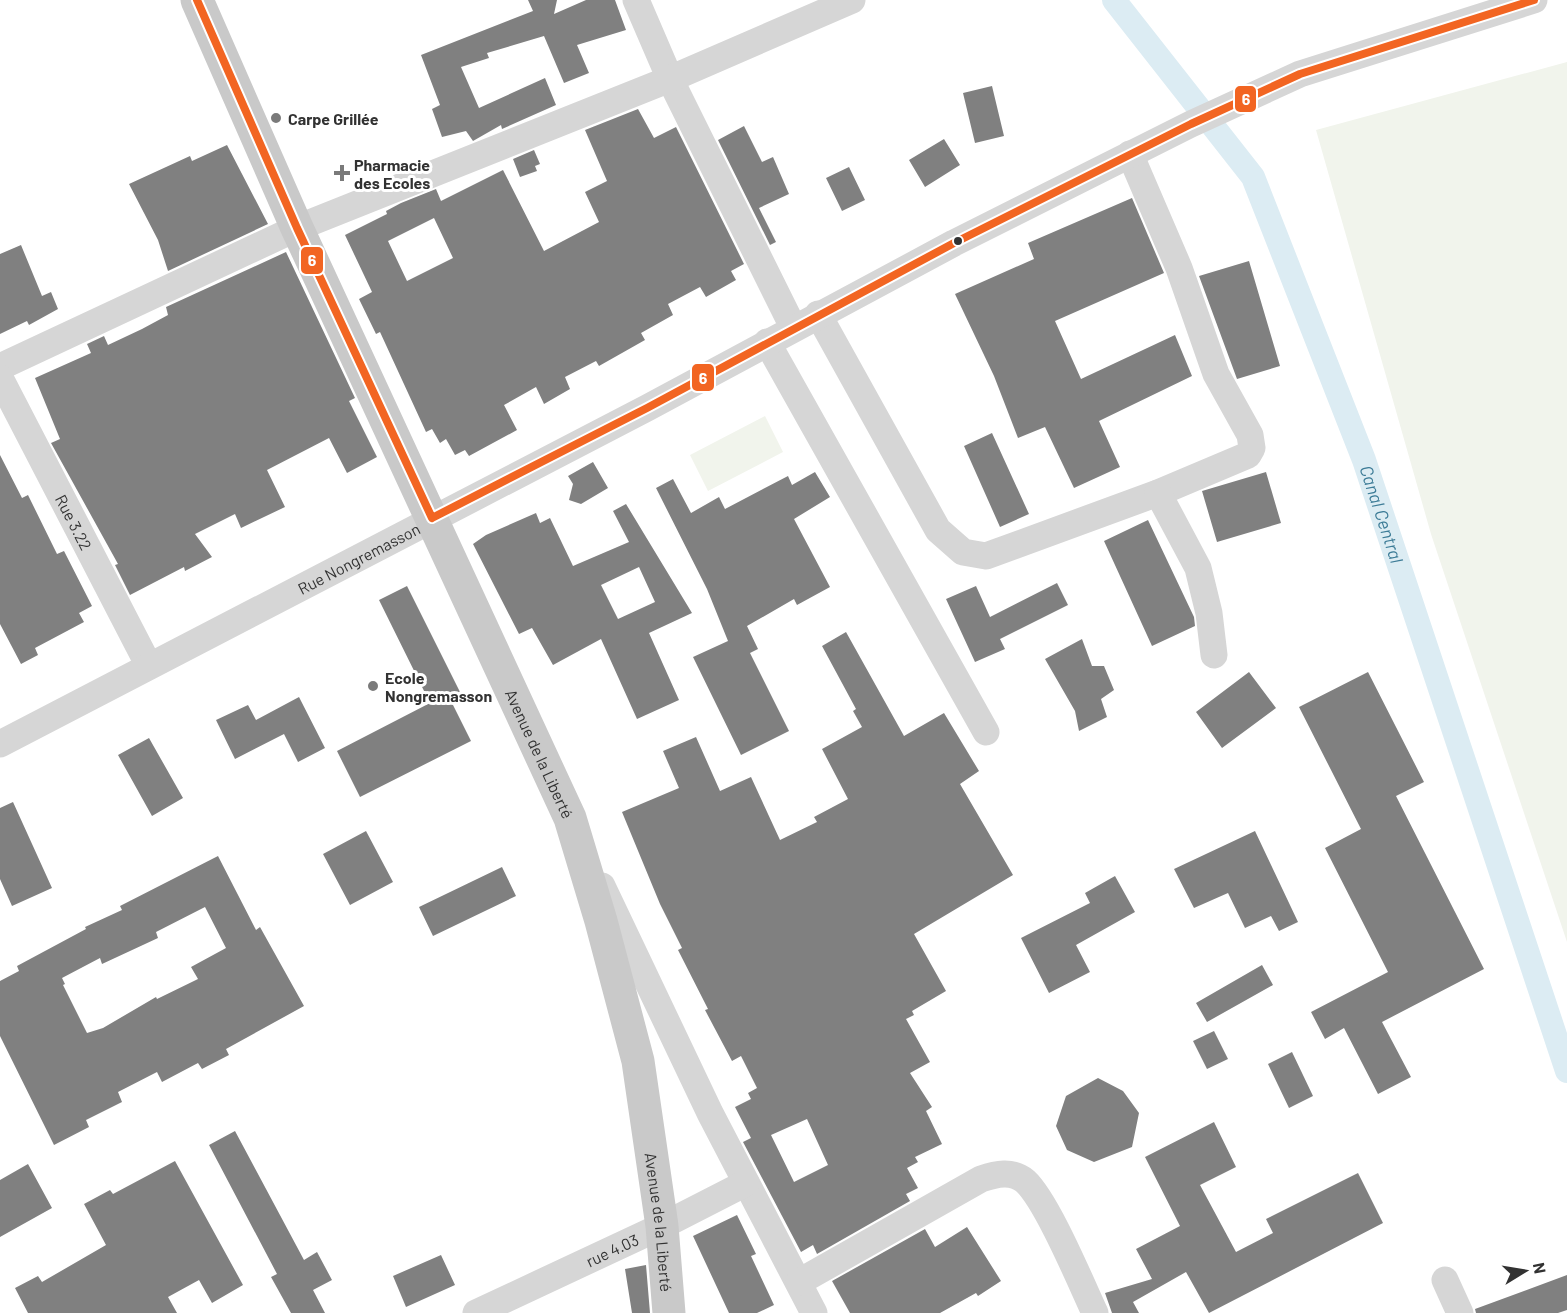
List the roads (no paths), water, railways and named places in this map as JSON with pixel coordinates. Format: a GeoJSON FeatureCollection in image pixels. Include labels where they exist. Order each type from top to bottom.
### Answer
{"type":"FeatureCollection","features":[{"type":"Feature","properties":{"kind":"main road","name":"Avenue de la Liberté"},"geometry":{"type":"LineString","coordinates":[[197,0],[297,228],[570,818],[602,921],[638,1060],[651,1137],[662,1226],[669,1313]]}},
{"type":"Feature","properties":{"kind":"street"},"geometry":{"type":"LineString","coordinates":[[636,0],[670,79],[793,327]]}},
{"type":"Feature","properties":{"kind":"street"},"geometry":{"type":"LineString","coordinates":[[0,367],[297,228],[670,79],[852,0]]}},
{"type":"Feature","properties":{"kind":"street","name":"Rue Nongremasson"},"geometry":{"type":"LineString","coordinates":[[0,744],[648,408],[793,327],[1191,124],[1250,96],[1486,6],[1533,0]]}},
{"type":"Feature","properties":{"kind":"street"},"geometry":{"type":"LineString","coordinates":[[818,314],[938,530],[963,552],[986,556],[1158,493],[1248,455],[1252,448],[1250,435],[1216,374],[1179,268],[1130,154]]}},
{"type":"Feature","properties":{"kind":"street"},"geometry":{"type":"LineString","coordinates":[[767,342],[986,732]]}},
{"type":"Feature","properties":{"kind":"street","name":"Rue 3.22"},"geometry":{"type":"LineString","coordinates":[[0,378],[149,666]]}},
{"type":"Feature","properties":{"kind":"street"},"geometry":{"type":"LineString","coordinates":[[1158,493],[1198,568],[1209,613],[1214,655]]}},
{"type":"Feature","properties":{"kind":"street"},"geometry":{"type":"LineString","coordinates":[[570,818],[746,1183],[814,1313]]}},
{"type":"Feature","properties":{"kind":"street"},"geometry":{"type":"LineString","coordinates":[[799,1282],[981,1179],[998,1173],[1010,1174],[1025,1181],[1043,1207],[1095,1313]]}},
{"type":"Feature","properties":{"kind":"street","name":"rue 4.03"},"geometry":{"type":"LineString","coordinates":[[478,1312],[662,1226],[746,1183]]}},
{"type":"Feature","properties":{"kind":"street"},"geometry":{"type":"LineString","coordinates":[[1445,1280],[1460,1313]]}},
{"type":"Feature","properties":{"kind":"waterway","name":"Canal Central"},"geometry":{"type":"LineString","coordinates":[[1114,0],[1253,177],[1364,460],[1567,1071]]}},
{"type":"Feature","properties":{"kind":"place","name":"Carpe Grillée"},"geometry":{"type":"Point","coordinates":[276,118]}},
{"type":"Feature","properties":{"kind":"place","name":"Pharmacie des Ecoles"},"geometry":{"type":"Point","coordinates":[342,173]}},
{"type":"Feature","properties":{"kind":"place","name":"Ecole Nongremasson"},"geometry":{"type":"Point","coordinates":[373,686]}}]}
